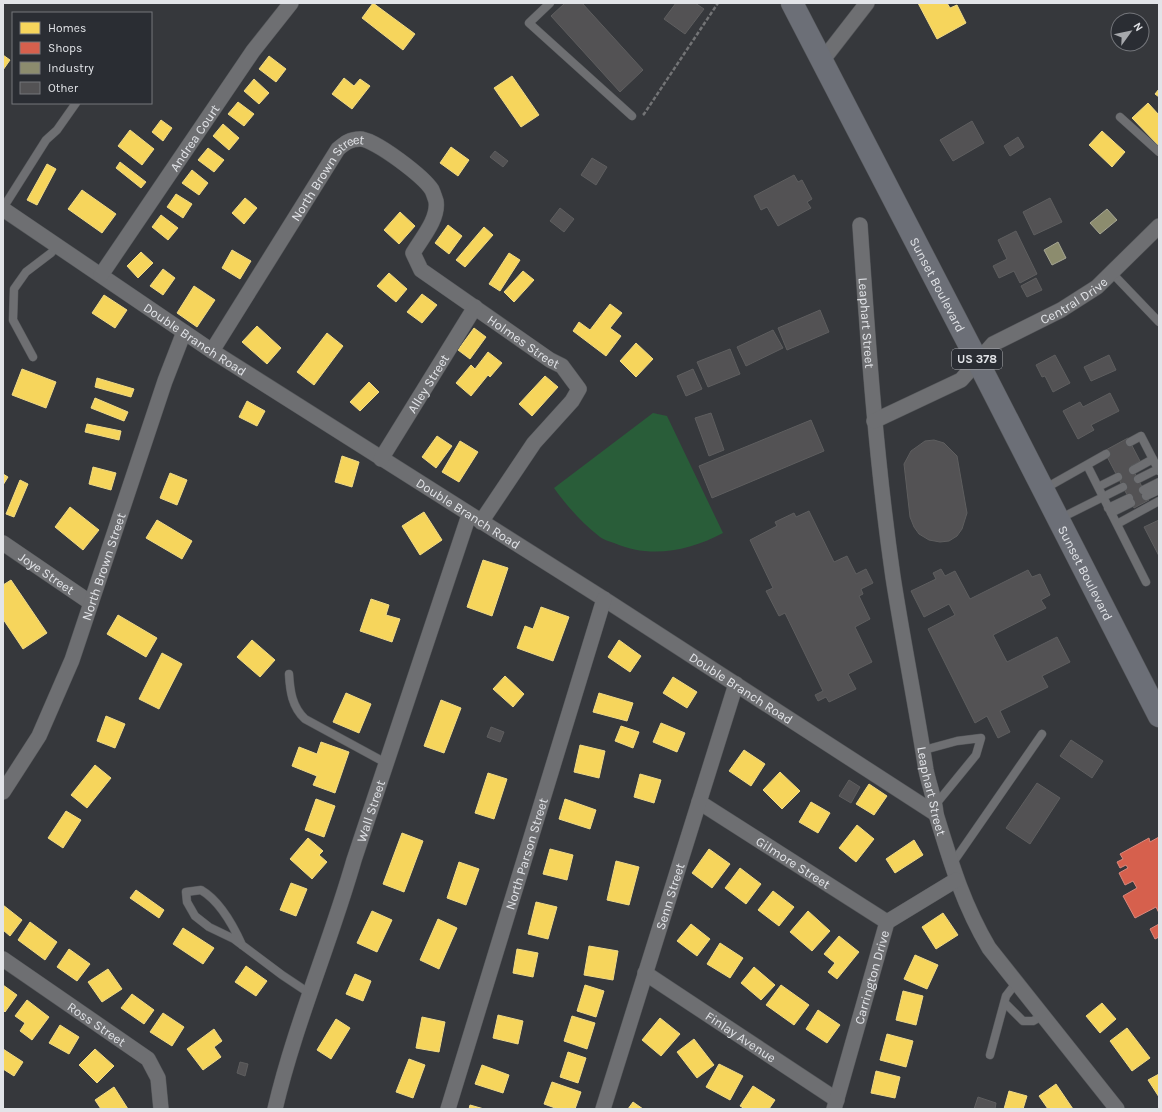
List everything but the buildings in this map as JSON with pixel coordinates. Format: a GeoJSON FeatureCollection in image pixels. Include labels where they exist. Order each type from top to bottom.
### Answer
{"type":"FeatureCollection","features":[{"type":"Feature","properties":{"kind":"main road","name":"Sunset Boulevard"},"geometry":{"type":"LineString","coordinates":[[792,3],[1159,715]]}},
{"type":"Feature","properties":{"kind":"street","name":"Andrea Court"},"geometry":{"type":"LineString","coordinates":[[101,275],[253,51],[291,3]]}},
{"type":"Feature","properties":{"kind":"street"},"geometry":{"type":"LineString","coordinates":[[822,61],[867,3]]}},
{"type":"Feature","properties":{"kind":"street","name":"North Brown Street"},"geometry":{"type":"LineString","coordinates":[[212,350],[338,149],[348,141],[361,139],[377,146],[416,174],[431,189],[436,201],[435,214],[413,253]]}},
{"type":"Feature","properties":{"kind":"street","name":"Double Branch Road"},"geometry":{"type":"LineString","coordinates":[[3,208],[184,332],[381,459],[936,809]]}},
{"type":"Feature","properties":{"kind":"street","name":"Leaphart Street"},"geometry":{"type":"LineString","coordinates":[[860,225],[874,421],[894,578],[927,772],[951,865],[979,932],[989,948],[1117,1109]]}},
{"type":"Feature","properties":{"kind":"street","name":"Central Drive"},"geometry":{"type":"LineString","coordinates":[[977,360],[993,344],[1060,310],[1097,287],[1159,226]]}},
{"type":"Feature","properties":{"kind":"street","name":"Holmes Street"},"geometry":{"type":"LineString","coordinates":[[413,253],[421,270],[550,360],[562,366],[579,389],[572,401],[534,443],[475,518]]}},
{"type":"Feature","properties":{"kind":"street","name":"Alley Street"},"geometry":{"type":"LineString","coordinates":[[381,459],[475,307]]}},
{"type":"Feature","properties":{"kind":"street","name":"North Brown Street"},"geometry":{"type":"LineString","coordinates":[[3,792],[39,736],[54,705],[72,660],[165,381],[184,332]]}},
{"type":"Feature","properties":{"kind":"street"},"geometry":{"type":"LineString","coordinates":[[874,421],[961,380],[977,360]]}},
{"type":"Feature","properties":{"kind":"street","name":"Wall Street"},"geometry":{"type":"LineString","coordinates":[[275,1109],[299,1021],[340,908],[386,763],[475,518]]}},
{"type":"Feature","properties":{"kind":"street","name":"Joye Street"},"geometry":{"type":"LineString","coordinates":[[3,543],[91,603]]}},
{"type":"Feature","properties":{"kind":"street","name":"North Parson Street"},"geometry":{"type":"LineString","coordinates":[[448,1109],[604,599]]}},
{"type":"Feature","properties":{"kind":"street","name":"Senn Street"},"geometry":{"type":"LineString","coordinates":[[603,1109],[736,684]]}},
{"type":"Feature","properties":{"kind":"street","name":"Gilmore Street"},"geometry":{"type":"LineString","coordinates":[[699,802],[887,922]]}},
{"type":"Feature","properties":{"kind":"street","name":"Carrington Drive"},"geometry":{"type":"LineString","coordinates":[[835,1105],[887,922],[956,880]]}},
{"type":"Feature","properties":{"kind":"street","name":"Ross Street"},"geometry":{"type":"LineString","coordinates":[[3,959],[148,1059],[158,1078],[161,1109]]}},
{"type":"Feature","properties":{"kind":"street","name":"Finlay Avenue"},"geometry":{"type":"LineString","coordinates":[[645,973],[835,1105]]}},
{"type":"Feature","properties":{"kind":"lane"},"geometry":{"type":"LineString","coordinates":[[550,3],[529,23],[632,116]]}},
{"type":"Feature","properties":{"kind":"lane"},"geometry":{"type":"LineString","coordinates":[[3,208],[46,140],[57,130],[75,104]]}},
{"type":"Feature","properties":{"kind":"lane"},"geometry":{"type":"LineString","coordinates":[[1120,117],[1159,152]]}},
{"type":"Feature","properties":{"kind":"lane"},"geometry":{"type":"LineString","coordinates":[[33,357],[13,320],[14,289],[26,272],[51,253],[57,246]]}},
{"type":"Feature","properties":{"kind":"lane"},"geometry":{"type":"LineString","coordinates":[[1112,273],[1159,322]]}},
{"type":"Feature","properties":{"kind":"lane"},"geometry":{"type":"LineString","coordinates":[[1130,442],[1141,436],[1158,470],[1138,479]]}},
{"type":"Feature","properties":{"kind":"lane"},"geometry":{"type":"LineString","coordinates":[[1043,489],[1106,454]]}},
{"type":"Feature","properties":{"kind":"lane"},"geometry":{"type":"LineString","coordinates":[[1133,470],[1153,459]]}},
{"type":"Feature","properties":{"kind":"lane"},"geometry":{"type":"LineString","coordinates":[[1087,465],[1146,582]]}},
{"type":"Feature","properties":{"kind":"lane"},"geometry":{"type":"LineString","coordinates":[[1098,488],[1118,477]]}},
{"type":"Feature","properties":{"kind":"lane"},"geometry":{"type":"LineString","coordinates":[[1159,482],[1145,493],[1159,490]]}},
{"type":"Feature","properties":{"kind":"lane"},"geometry":{"type":"LineString","coordinates":[[1058,519],[1123,487]]}},
{"type":"Feature","properties":{"kind":"lane"},"geometry":{"type":"LineString","coordinates":[[1110,511],[1130,500]]}},
{"type":"Feature","properties":{"kind":"lane"},"geometry":{"type":"LineString","coordinates":[[1117,524],[1159,501]]}},
{"type":"Feature","properties":{"kind":"lane"},"geometry":{"type":"LineString","coordinates":[[289,674],[290,692],[297,710],[305,719],[386,763]]}},
{"type":"Feature","properties":{"kind":"lane"},"geometry":{"type":"LineString","coordinates":[[951,865],[1042,734]]}},
{"type":"Feature","properties":{"kind":"lane"},"geometry":{"type":"LineString","coordinates":[[924,750],[957,740],[981,738],[976,755],[936,809]]}},
{"type":"Feature","properties":{"kind":"lane"},"geometry":{"type":"LineString","coordinates":[[242,945],[236,932],[212,896],[201,890],[186,892],[187,902],[195,916],[209,927],[234,939],[282,976],[309,993]]}},
{"type":"Feature","properties":{"kind":"lane"},"geometry":{"type":"LineString","coordinates":[[990,1055],[1006,996],[1016,983]]}},
{"type":"Feature","properties":{"kind":"lane"},"geometry":{"type":"LineString","coordinates":[[1005,1002],[1023,1021],[1033,1021],[1042,1016]]}},
{"type":"Feature","properties":{"kind":"path"},"geometry":{"type":"LineString","coordinates":[[632,116],[644,114],[718,3]]}},
{"type":"Feature","properties":{"kind":"green space"},"geometry":{"type":"Polygon","coordinates":[[[653,413],[667,416],[723,533],[683,548],[655,552],[628,548],[600,537],[575,514],[554,488],[653,413]]]}}]}
